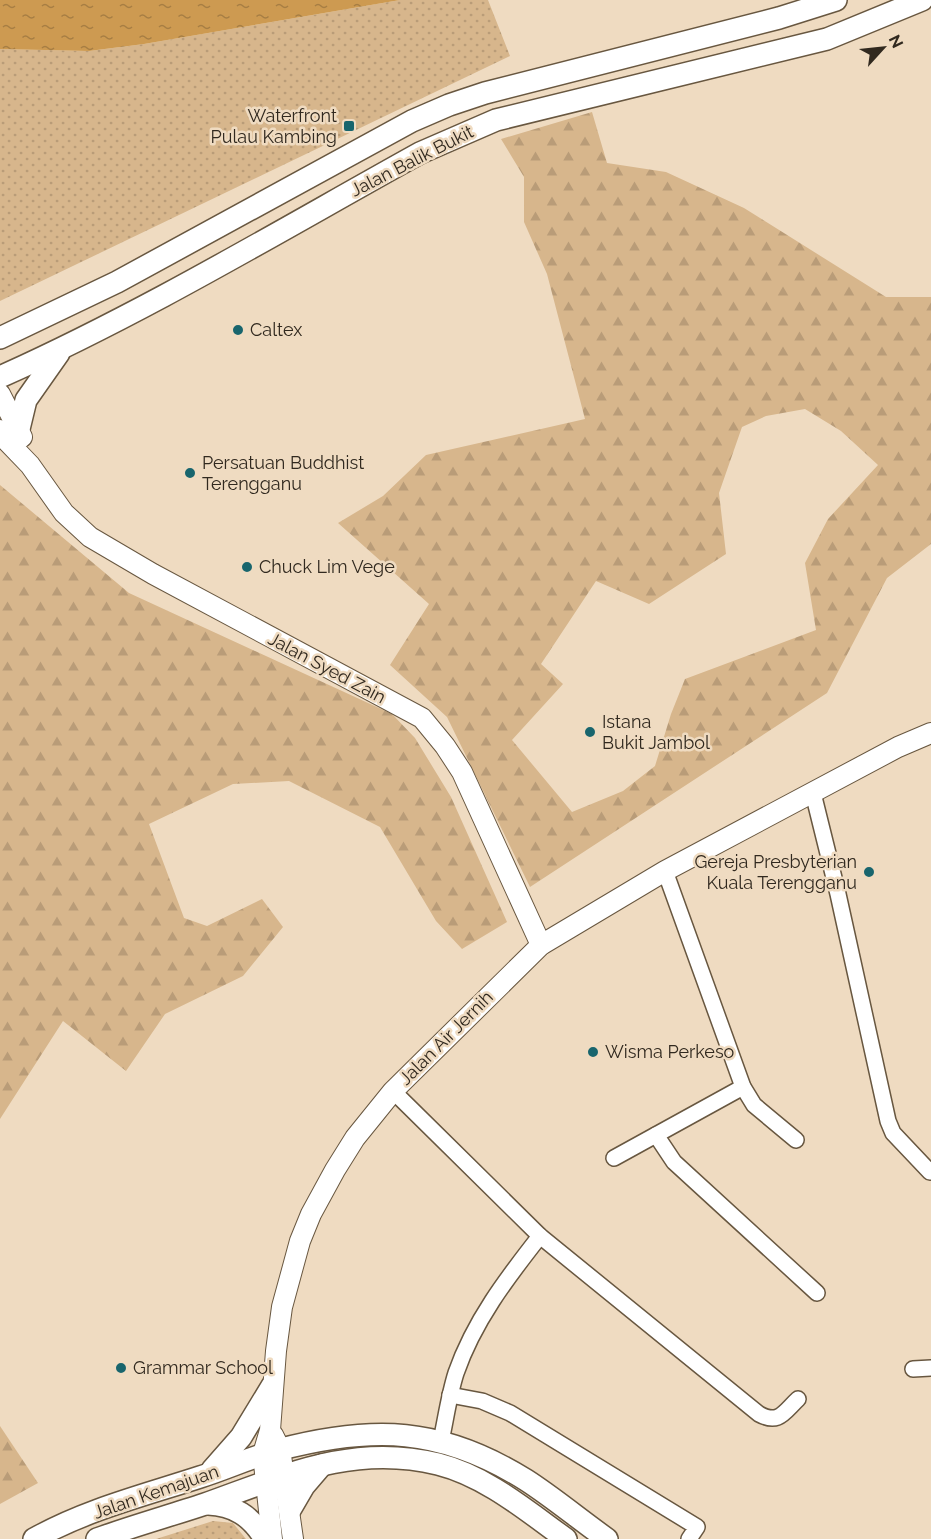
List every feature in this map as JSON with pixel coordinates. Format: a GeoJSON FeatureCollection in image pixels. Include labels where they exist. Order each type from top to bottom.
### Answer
{"type":"FeatureCollection","features":[{"type":"Feature","properties":{"kind":"main road","name":"Jalan Balik Bukit"},"geometry":{"type":"LineString","coordinates":[[0,338],[117,282],[412,121],[449,105],[485,93],[788,15],[836,0]]}},
{"type":"Feature","properties":{"kind":"main road","name":"Jalan Balik Bukit"},"geometry":{"type":"LineString","coordinates":[[0,377],[61,350],[132,314],[420,153],[462,133],[496,120],[826,39],[922,0]]}},
{"type":"Feature","properties":{"kind":"main road"},"geometry":{"type":"LineString","coordinates":[[10,429],[26,400],[61,350]]}},
{"type":"Feature","properties":{"kind":"main road"},"geometry":{"type":"LineString","coordinates":[[207,1475],[241,1437],[272,1386]]}},
{"type":"Feature","properties":{"kind":"main road","name":"Jalan Kemajuan"},"geometry":{"type":"LineString","coordinates":[[34,1539],[89,1515],[272,1452],[321,1440],[383,1433],[412,1435],[470,1450],[527,1481],[607,1539]]}},
{"type":"Feature","properties":{"kind":"main road","name":"Jalan Kemajuan"},"geometry":{"type":"LineString","coordinates":[[97,1539],[276,1478],[350,1458],[384,1456],[439,1464],[476,1478],[514,1501],[566,1539]]}},
{"type":"Feature","properties":{"kind":"main road"},"geometry":{"type":"LineString","coordinates":[[290,1510],[304,1486],[322,1465]]}},
{"type":"Feature","properties":{"kind":"main road"},"geometry":{"type":"LineString","coordinates":[[204,1504],[224,1505],[236,1510],[249,1519],[266,1539]]}},
{"type":"Feature","properties":{"kind":"street","name":"Jalan Syed Zain"},"geometry":{"type":"LineString","coordinates":[[0,394],[10,429],[30,465],[64,513],[90,537],[153,574],[422,718],[445,746],[462,772],[541,945]]}},
{"type":"Feature","properties":{"kind":"street","name":"Jalan Air Jernih"},"geometry":{"type":"LineString","coordinates":[[272,1452],[270,1430],[272,1386],[282,1307],[300,1241],[311,1214],[335,1170],[355,1138],[393,1091],[541,945],[665,871],[898,747],[931,733]]}},
{"type":"Feature","properties":{"kind":"street"},"geometry":{"type":"LineString","coordinates":[[813,793],[838,894],[888,1121],[893,1133],[930,1172]]}},
{"type":"Feature","properties":{"kind":"street"},"geometry":{"type":"LineString","coordinates":[[665,871],[743,1087],[754,1105],[796,1140]]}},
{"type":"Feature","properties":{"kind":"street"},"geometry":{"type":"LineString","coordinates":[[614,1158],[743,1087]]}},
{"type":"Feature","properties":{"kind":"street"},"geometry":{"type":"LineString","coordinates":[[393,1091],[540,1236],[759,1414],[769,1420],[778,1418],[798,1399]]}},
{"type":"Feature","properties":{"kind":"street"},"geometry":{"type":"LineString","coordinates":[[656,1135],[674,1162],[817,1293]]}},
{"type":"Feature","properties":{"kind":"street"},"geometry":{"type":"LineString","coordinates":[[441,1441],[450,1395],[470,1338],[500,1287],[540,1236]]}},
{"type":"Feature","properties":{"kind":"street"},"geometry":{"type":"LineString","coordinates":[[913,1369],[931,1368]]}},
{"type":"Feature","properties":{"kind":"street"},"geometry":{"type":"LineString","coordinates":[[450,1395],[482,1401],[510,1413],[697,1527],[689,1539]]}},
{"type":"Feature","properties":{"kind":"street"},"geometry":{"type":"LineString","coordinates":[[272,1452],[276,1478],[273,1539]]}},
{"type":"Feature","properties":{"kind":"street"},"geometry":{"type":"LineString","coordinates":[[276,1478],[290,1510],[293,1539]]}},
{"type":"Feature","properties":{"kind":"green space"},"geometry":{"type":"Polygon","coordinates":[[[400,0],[488,0],[510,56],[0,301],[0,49],[89,51],[144,44],[400,0]]]}},
{"type":"Feature","properties":{"kind":"green space"},"geometry":{"type":"Polygon","coordinates":[[[592,112],[607,163],[666,172],[744,208],[886,297],[931,297],[931,544],[887,578],[827,693],[530,887],[447,717],[390,665],[429,604],[338,523],[383,496],[426,455],[585,419],[547,274],[524,222],[524,177],[501,139],[592,112]],[[805,409],[766,416],[742,427],[719,493],[726,554],[649,604],[596,581],[541,664],[563,684],[512,740],[572,812],[623,791],[655,766],[671,714],[685,679],[816,630],[805,563],[828,519],[878,465],[841,431],[805,409]]]}},
{"type":"Feature","properties":{"kind":"green space"},"geometry":{"type":"Polygon","coordinates":[[[0,485],[129,593],[392,714],[415,738],[451,797],[507,922],[462,949],[436,921],[380,827],[289,781],[233,784],[149,824],[184,918],[207,926],[262,899],[283,927],[243,976],[165,1014],[126,1071],[63,1021],[0,1119],[0,485]]]}},
{"type":"Feature","properties":{"kind":"green space"},"geometry":{"type":"Polygon","coordinates":[[[0,1426],[38,1483],[0,1504],[0,1426]]]}},
{"type":"Feature","properties":{"kind":"green space"},"geometry":{"type":"Polygon","coordinates":[[[213,1521],[233,1523],[246,1539],[156,1539],[213,1521]]]}},
{"type":"Feature","properties":{"kind":"water"},"geometry":{"type":"Polygon","coordinates":[[[0,0],[400,0],[144,44],[89,51],[0,49],[0,0]]]}},
{"type":"Feature","properties":{"kind":"place","name":"Waterfront Pulau Kambing"},"geometry":{"type":"Point","coordinates":[349,126]}},
{"type":"Feature","properties":{"kind":"place","name":"Caltex"},"geometry":{"type":"Point","coordinates":[238,330]}},
{"type":"Feature","properties":{"kind":"place","name":"Persatuan Buddhist Terengganu"},"geometry":{"type":"Point","coordinates":[190,473]}},
{"type":"Feature","properties":{"kind":"place","name":"Chuck Lim Vege"},"geometry":{"type":"Point","coordinates":[247,567]}},
{"type":"Feature","properties":{"kind":"place","name":"Istana Bukit Jambol"},"geometry":{"type":"Point","coordinates":[590,732]}},
{"type":"Feature","properties":{"kind":"place","name":"Gereja Presbyterian Kuala Terengganu"},"geometry":{"type":"Point","coordinates":[869,872]}},
{"type":"Feature","properties":{"kind":"place","name":"Wisma Perkeso"},"geometry":{"type":"Point","coordinates":[593,1052]}},
{"type":"Feature","properties":{"kind":"place","name":"Grammar School"},"geometry":{"type":"Point","coordinates":[121,1368]}}]}
